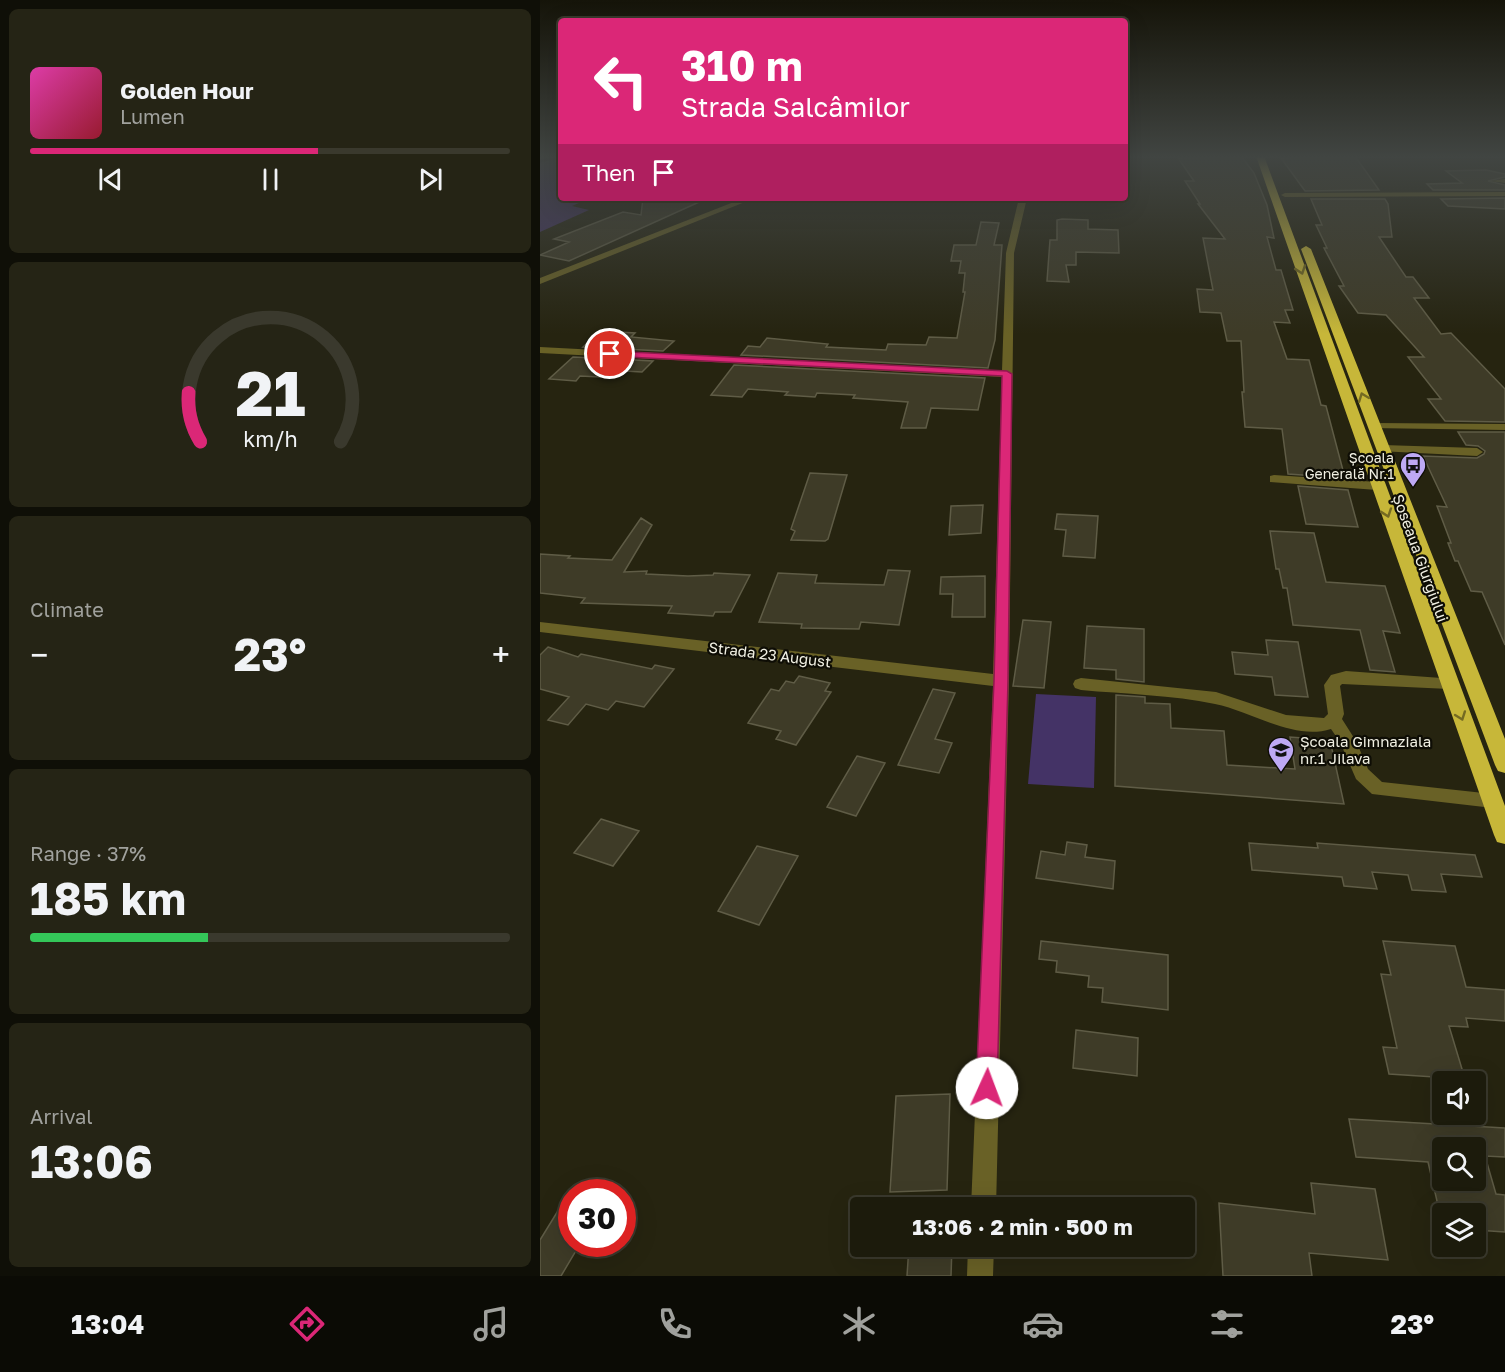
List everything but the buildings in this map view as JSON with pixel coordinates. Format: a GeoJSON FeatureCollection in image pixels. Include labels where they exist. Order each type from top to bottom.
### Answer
{"type":"FeatureCollection","features":[{"type":"Feature","properties":{"kind":"highway","name":"Șoseaua Giurgiului"},"geometry":{"type":"LineString","coordinates":[[1281,216],[1505,835]]}},
{"type":"Feature","properties":{"kind":"highway","name":"Șoseaua Giurgiului"},"geometry":{"type":"LineString","coordinates":[[1293,216],[1505,765]]}},
{"type":"Feature","properties":{"kind":"street"},"geometry":{"type":"LineString","coordinates":[[540,280],[706,216]]}},
{"type":"Feature","properties":{"kind":"street"},"geometry":{"type":"LineString","coordinates":[[983,1197],[1001,681],[1010,253],[1019,216]]}},
{"type":"Feature","properties":{"kind":"street"},"geometry":{"type":"LineString","coordinates":[[540,350],[1007,374]]}},
{"type":"Feature","properties":{"kind":"street"},"geometry":{"type":"LineString","coordinates":[[1374,426],[1505,427]]}},
{"type":"Feature","properties":{"kind":"street"},"geometry":{"type":"LineString","coordinates":[[1383,448],[1477,452]]}},
{"type":"Feature","properties":{"kind":"street"},"geometry":{"type":"LineString","coordinates":[[1274,479],[1377,486]]}},
{"type":"Feature","properties":{"kind":"street","name":"Strada 23 August"},"geometry":{"type":"LineString","coordinates":[[540,627],[1001,681]]}},
{"type":"Feature","properties":{"kind":"street"},"geometry":{"type":"LineString","coordinates":[[1081,684],[1216,698],[1286,721],[1326,724],[1334,720],[1336,714],[1332,685],[1336,679],[1346,676],[1449,683]]}},
{"type":"Feature","properties":{"kind":"street"},"geometry":{"type":"LineString","coordinates":[[1334,720],[1348,743],[1361,775],[1378,789],[1493,801]]}},
{"type":"Feature","properties":{"kind":"street"},"geometry":{"type":"LineString","coordinates":[[980,1276],[981,1257]]}},
{"type":"Feature","properties":{"kind":"shaded area"},"geometry":{"type":"Polygon","coordinates":[[[540,216],[577,216],[540,232],[540,216]]]}},
{"type":"Feature","properties":{"kind":"shaded area"},"geometry":{"type":"Polygon","coordinates":[[[1036,694],[1096,697],[1094,788],[1028,784],[1036,694]]]}},
{"type":"Feature","properties":{"kind":"place","name":"Școala Generală Nr.1"},"geometry":{"type":"Point","coordinates":[1413,488]}},
{"type":"Feature","properties":{"kind":"place","name":"Școala Gimnaziala nr.1 Jilava"},"geometry":{"type":"Point","coordinates":[1281,773]}},
{"type":"Feature","properties":{"kind":"route"},"geometry":{"type":"LineString","coordinates":[[610,354],[1007,374],[1001,681],[987,1088]]}}]}
